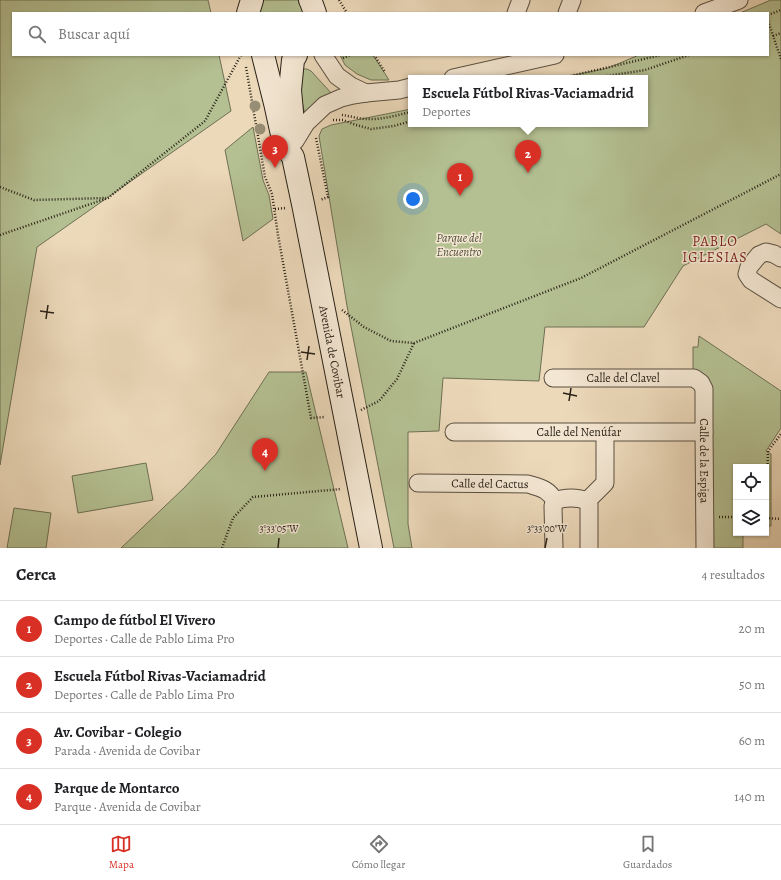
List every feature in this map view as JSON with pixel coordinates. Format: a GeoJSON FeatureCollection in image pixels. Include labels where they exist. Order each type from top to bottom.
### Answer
{"type":"FeatureCollection","features":[{"type":"Feature","properties":{"kind":"street"},"geometry":{"type":"LineString","coordinates":[[516,12],[521,0]]}},
{"type":"Feature","properties":{"kind":"street"},"geometry":{"type":"LineString","coordinates":[[567,12],[572,0]]}},
{"type":"Feature","properties":{"kind":"street"},"geometry":{"type":"LineString","coordinates":[[707,12],[739,0]]}},
{"type":"Feature","properties":{"kind":"street","name":"Avenida de Covibar"},"geometry":{"type":"LineString","coordinates":[[262,56],[284,144],[294,149]]}},
{"type":"Feature","properties":{"kind":"street","name":"Avenida de Covibar"},"geometry":{"type":"LineString","coordinates":[[296,56],[290,90],[294,149],[304,209],[371,548]]}},
{"type":"Feature","properties":{"kind":"street"},"geometry":{"type":"LineString","coordinates":[[324,56],[337,76],[351,86],[366,93]]}},
{"type":"Feature","properties":{"kind":"street"},"geometry":{"type":"LineString","coordinates":[[466,75],[551,56]]}},
{"type":"Feature","properties":{"kind":"street"},"geometry":{"type":"LineString","coordinates":[[294,149],[306,123],[325,105],[341,98],[408,88]]}},
{"type":"Feature","properties":{"kind":"street"},"geometry":{"type":"LineString","coordinates":[[781,258],[766,252],[759,255],[749,267],[748,274],[751,280],[781,299]]}},
{"type":"Feature","properties":{"kind":"street","name":"Calle del Clavel"},"geometry":{"type":"LineString","coordinates":[[552,378],[694,378]]}},
{"type":"Feature","properties":{"kind":"street","name":"Calle de la Espiga"},"geometry":{"type":"LineString","coordinates":[[694,378],[702,383],[704,389],[705,548]]}},
{"type":"Feature","properties":{"kind":"street","name":"Calle del Nenúfar"},"geometry":{"type":"LineString","coordinates":[[454,432],[704,432]]}},
{"type":"Feature","properties":{"kind":"street"},"geometry":{"type":"LineString","coordinates":[[587,501],[605,483],[605,433]]}},
{"type":"Feature","properties":{"kind":"street","name":"Calle del Cactus"},"geometry":{"type":"LineString","coordinates":[[418,483],[528,484],[544,489],[551,494],[555,501]]}},
{"type":"Feature","properties":{"kind":"street"},"geometry":{"type":"LineString","coordinates":[[554,548],[553,506],[555,501],[560,498],[581,498],[587,501],[589,505],[589,548]]}},
{"type":"Feature","properties":{"kind":"path"},"geometry":{"type":"LineString","coordinates":[[339,0],[346,12]]}},
{"type":"Feature","properties":{"kind":"path"},"geometry":{"type":"LineString","coordinates":[[769,15],[781,10]]}},
{"type":"Feature","properties":{"kind":"path"},"geometry":{"type":"LineString","coordinates":[[769,26],[781,58]]}},
{"type":"Feature","properties":{"kind":"path"},"geometry":{"type":"LineString","coordinates":[[774,36],[781,33]]}},
{"type":"Feature","properties":{"kind":"path"},"geometry":{"type":"LineString","coordinates":[[0,235],[108,198],[205,121],[240,56]]}},
{"type":"Feature","properties":{"kind":"path"},"geometry":{"type":"LineString","coordinates":[[375,56],[385,72]]}},
{"type":"Feature","properties":{"kind":"path"},"geometry":{"type":"LineString","coordinates":[[576,75],[657,56]]}},
{"type":"Feature","properties":{"kind":"path"},"geometry":{"type":"LineString","coordinates":[[614,75],[645,70],[686,56]]}},
{"type":"Feature","properties":{"kind":"path"},"geometry":{"type":"LineString","coordinates":[[247,76],[265,177],[272,194],[311,418],[325,417]]}},
{"type":"Feature","properties":{"kind":"path"},"geometry":{"type":"LineString","coordinates":[[336,115],[366,120],[385,118],[408,113]]}},
{"type":"Feature","properties":{"kind":"path"},"geometry":{"type":"LineString","coordinates":[[327,120],[343,120],[371,129],[394,126],[408,122]]}},
{"type":"Feature","properties":{"kind":"path"},"geometry":{"type":"LineString","coordinates":[[316,136],[328,198],[321,200]]}},
{"type":"Feature","properties":{"kind":"path"},"geometry":{"type":"LineString","coordinates":[[342,310],[364,327],[391,341],[414,343],[581,278],[781,174]]}},
{"type":"Feature","properties":{"kind":"path"},"geometry":{"type":"LineString","coordinates":[[0,187],[34,200],[108,198]]}},
{"type":"Feature","properties":{"kind":"path"},"geometry":{"type":"LineString","coordinates":[[361,410],[379,401],[397,379],[414,343]]}},
{"type":"Feature","properties":{"kind":"path"},"geometry":{"type":"LineString","coordinates":[[767,500],[768,451],[781,434]]}},
{"type":"Feature","properties":{"kind":"path"},"geometry":{"type":"LineString","coordinates":[[222,548],[233,518],[253,497],[341,489]]}},
{"type":"Feature","properties":{"kind":"path"},"geometry":{"type":"LineString","coordinates":[[769,518],[781,519]]}},
{"type":"Feature","properties":{"kind":"green space"},"geometry":{"type":"Polygon","coordinates":[[[0,0],[208,0],[211,12],[12,12],[12,56],[219,56],[231,111],[37,247],[0,465],[0,0]]]}},
{"type":"Feature","properties":{"kind":"green space"},"geometry":{"type":"Polygon","coordinates":[[[263,0],[300,0],[306,12],[258,12],[263,0]]]}},
{"type":"Feature","properties":{"kind":"green space","name":"Parque del Encuentro"},"geometry":{"type":"Polygon","coordinates":[[[771,0],[781,0],[781,234],[766,224],[683,266],[644,327],[545,327],[539,381],[443,378],[439,431],[408,432],[408,524],[412,548],[394,548],[347,306],[319,136],[322,129],[331,125],[408,110],[408,127],[648,127],[648,75],[574,75],[608,68],[637,56],[769,56],[769,12],[742,12],[771,0]]]}},
{"type":"Feature","properties":{"kind":"green space"},"geometry":{"type":"Polygon","coordinates":[[[340,56],[374,56],[389,80],[371,80],[357,74],[345,65],[340,56]]]}},
{"type":"Feature","properties":{"kind":"green space"},"geometry":{"type":"Polygon","coordinates":[[[304,69],[311,71],[333,95],[305,115],[300,92],[302,71],[304,69]]]}},
{"type":"Feature","properties":{"kind":"green space"},"geometry":{"type":"Polygon","coordinates":[[[253,127],[263,180],[269,195],[273,219],[243,241],[225,150],[253,127]]]}},
{"type":"Feature","properties":{"kind":"green space"},"geometry":{"type":"Polygon","coordinates":[[[699,336],[781,391],[781,428],[766,451],[771,454],[771,526],[769,526],[769,464],[733,464],[733,536],[743,536],[743,548],[711,548],[708,389],[693,372],[693,347],[698,347],[699,336]]]}},
{"type":"Feature","properties":{"kind":"green space"},"geometry":{"type":"Polygon","coordinates":[[[269,372],[306,372],[348,548],[121,548],[184,488],[216,454],[269,372]]]}},
{"type":"Feature","properties":{"kind":"green space"},"geometry":{"type":"Polygon","coordinates":[[[146,463],[153,500],[78,513],[72,476],[146,463]]]}},
{"type":"Feature","properties":{"kind":"green space"},"geometry":{"type":"Polygon","coordinates":[[[14,508],[51,513],[46,548],[7,548],[14,508]]]}},
{"type":"Feature","properties":{"kind":"place","name":"Av. Covibar - Colegio"},"geometry":{"type":"Point","coordinates":[275,168]}},
{"type":"Feature","properties":{"kind":"place","name":"Escuela Fútbol Rivas-Vaciamadrid"},"geometry":{"type":"Point","coordinates":[528,173]}},
{"type":"Feature","properties":{"kind":"place","name":"Campo de fútbol El Vivero"},"geometry":{"type":"Point","coordinates":[460,196]}},
{"type":"Feature","properties":{"kind":"place","name":"Parque de Montarco"},"geometry":{"type":"Point","coordinates":[265,471]}},
{"type":"Feature","properties":{"kind":"district","name":"PABLO IGLESIAS"},"geometry":{"type":"Point","coordinates":[715,250]}}]}
